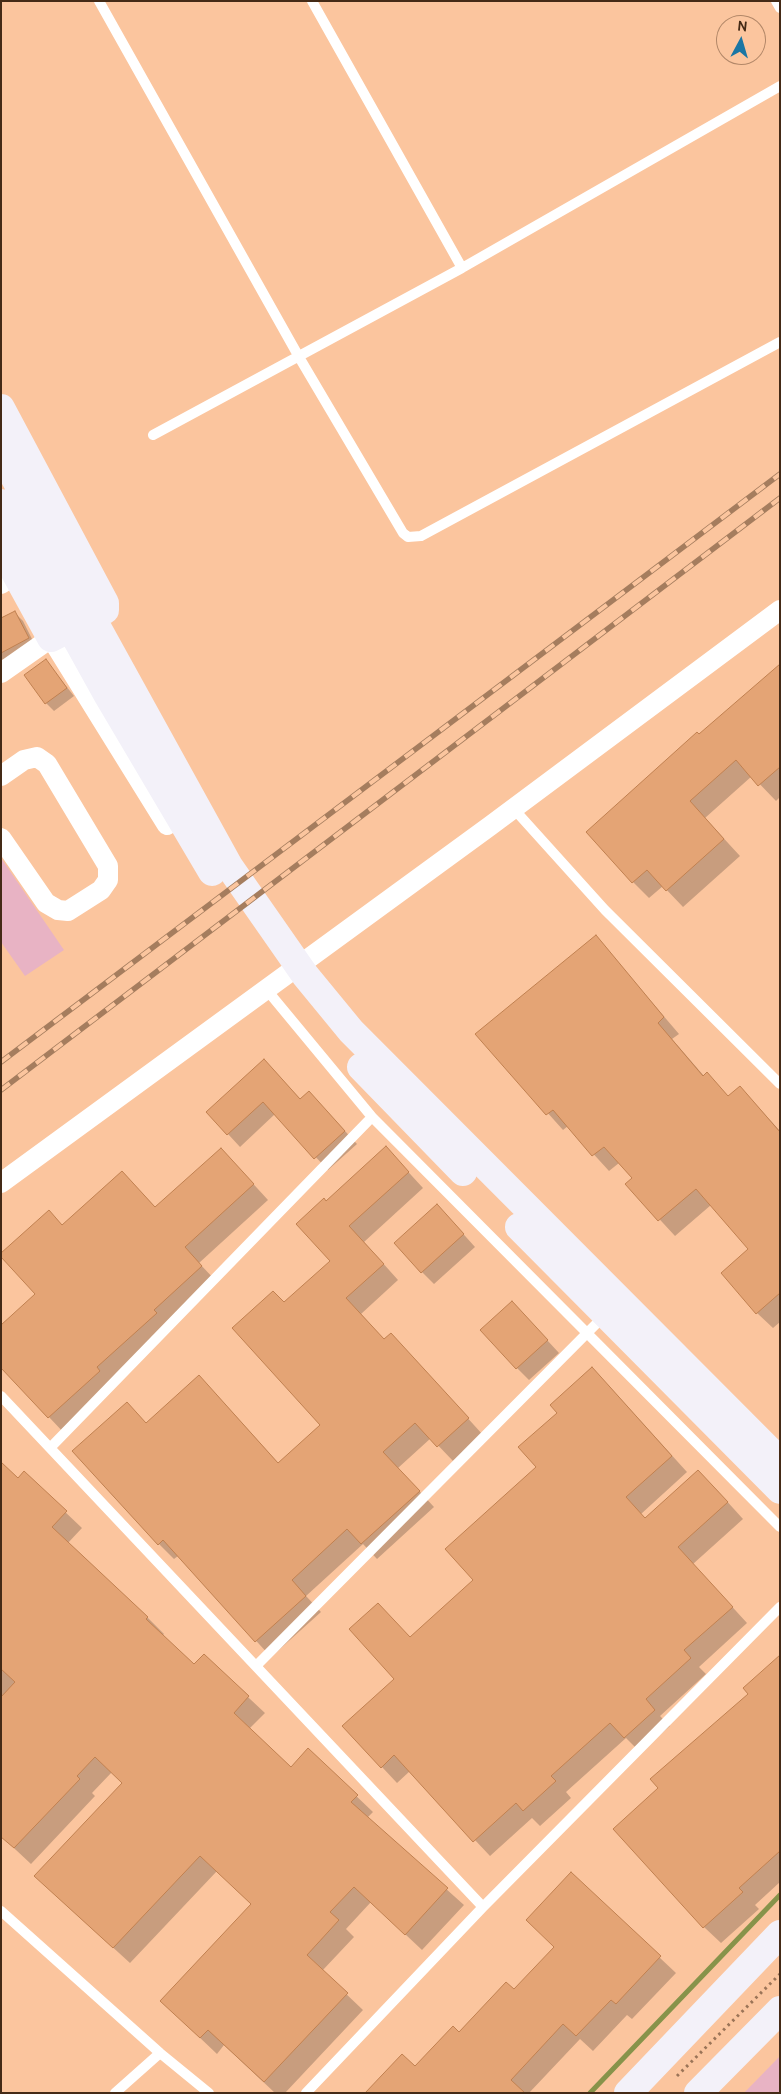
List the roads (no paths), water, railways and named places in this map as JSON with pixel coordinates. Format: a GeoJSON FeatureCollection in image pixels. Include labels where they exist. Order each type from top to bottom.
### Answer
{"type":"FeatureCollection","features":[{"type":"Feature","properties":{"kind":"main road"},"geometry":{"type":"LineString","coordinates":[[1,408],[105,603],[105,610],[51,638],[9,579],[13,545]]}},
{"type":"Feature","properties":{"kind":"main road"},"geometry":{"type":"LineString","coordinates":[[1,453],[229,866],[269,927],[304,975],[350,1031],[511,1206],[597,1324],[780,1490]]}},
{"type":"Feature","properties":{"kind":"main road"},"geometry":{"type":"LineString","coordinates":[[1,503],[13,545],[108,696],[208,866],[253,935],[306,1007],[347,1053],[780,1461]]}},
{"type":"Feature","properties":{"kind":"main road"},"geometry":{"type":"LineString","coordinates":[[628,2093],[780,1934]]}},
{"type":"Feature","properties":{"kind":"main road"},"geometry":{"type":"LineString","coordinates":[[698,2093],[780,2010]]}},
{"type":"Feature","properties":{"kind":"street"},"geometry":{"type":"LineString","coordinates":[[1,1183],[780,610]]}},
{"type":"Feature","properties":{"kind":"street"},"geometry":{"type":"LineString","coordinates":[[1,673],[51,638],[167,825]]}},
{"type":"Feature","properties":{"kind":"street"},"geometry":{"type":"LineString","coordinates":[[1,776],[24,760],[37,757],[47,764],[108,866],[108,880],[102,890],[68,912],[58,910],[46,903],[1,838]]}},
{"type":"Feature","properties":{"kind":"lane"},"geometry":{"type":"LineString","coordinates":[[99,1],[299,358],[403,533],[408,537],[414,538],[780,342]]}},
{"type":"Feature","properties":{"kind":"lane"},"geometry":{"type":"LineString","coordinates":[[312,1],[462,268]]}},
{"type":"Feature","properties":{"kind":"lane"},"geometry":{"type":"LineString","coordinates":[[776,1],[780,8]]}},
{"type":"Feature","properties":{"kind":"lane"},"geometry":{"type":"LineString","coordinates":[[153,435],[299,358],[462,268],[780,86]]}},
{"type":"Feature","properties":{"kind":"lane"},"geometry":{"type":"LineString","coordinates":[[513,808],[605,910],[780,1084]]}},
{"type":"Feature","properties":{"kind":"lane"},"geometry":{"type":"LineString","coordinates":[[266,989],[372,1117],[597,1324],[780,1527]]}},
{"type":"Feature","properties":{"kind":"lane"},"geometry":{"type":"LineString","coordinates":[[50,1448],[372,1117]]}},
{"type":"Feature","properties":{"kind":"lane"},"geometry":{"type":"LineString","coordinates":[[256,1666],[597,1324]]}},
{"type":"Feature","properties":{"kind":"lane"},"geometry":{"type":"LineString","coordinates":[[1,1396],[483,1907]]}},
{"type":"Feature","properties":{"kind":"lane"},"geometry":{"type":"LineString","coordinates":[[306,2093],[483,1907],[780,1607]]}},
{"type":"Feature","properties":{"kind":"lane"},"geometry":{"type":"LineString","coordinates":[[1,1911],[160,2053],[209,2093]]}},
{"type":"Feature","properties":{"kind":"lane"},"geometry":{"type":"LineString","coordinates":[[116,2093],[160,2053]]}},
{"type":"Feature","properties":{"kind":"waterway"},"geometry":{"type":"LineString","coordinates":[[590,2093],[780,1895]]}},
{"type":"Feature","properties":{"kind":"railway"},"geometry":{"type":"LineString","coordinates":[[1,1062],[780,474]]}},
{"type":"Feature","properties":{"kind":"railway"},"geometry":{"type":"LineString","coordinates":[[1,1090],[780,498]]}}]}
